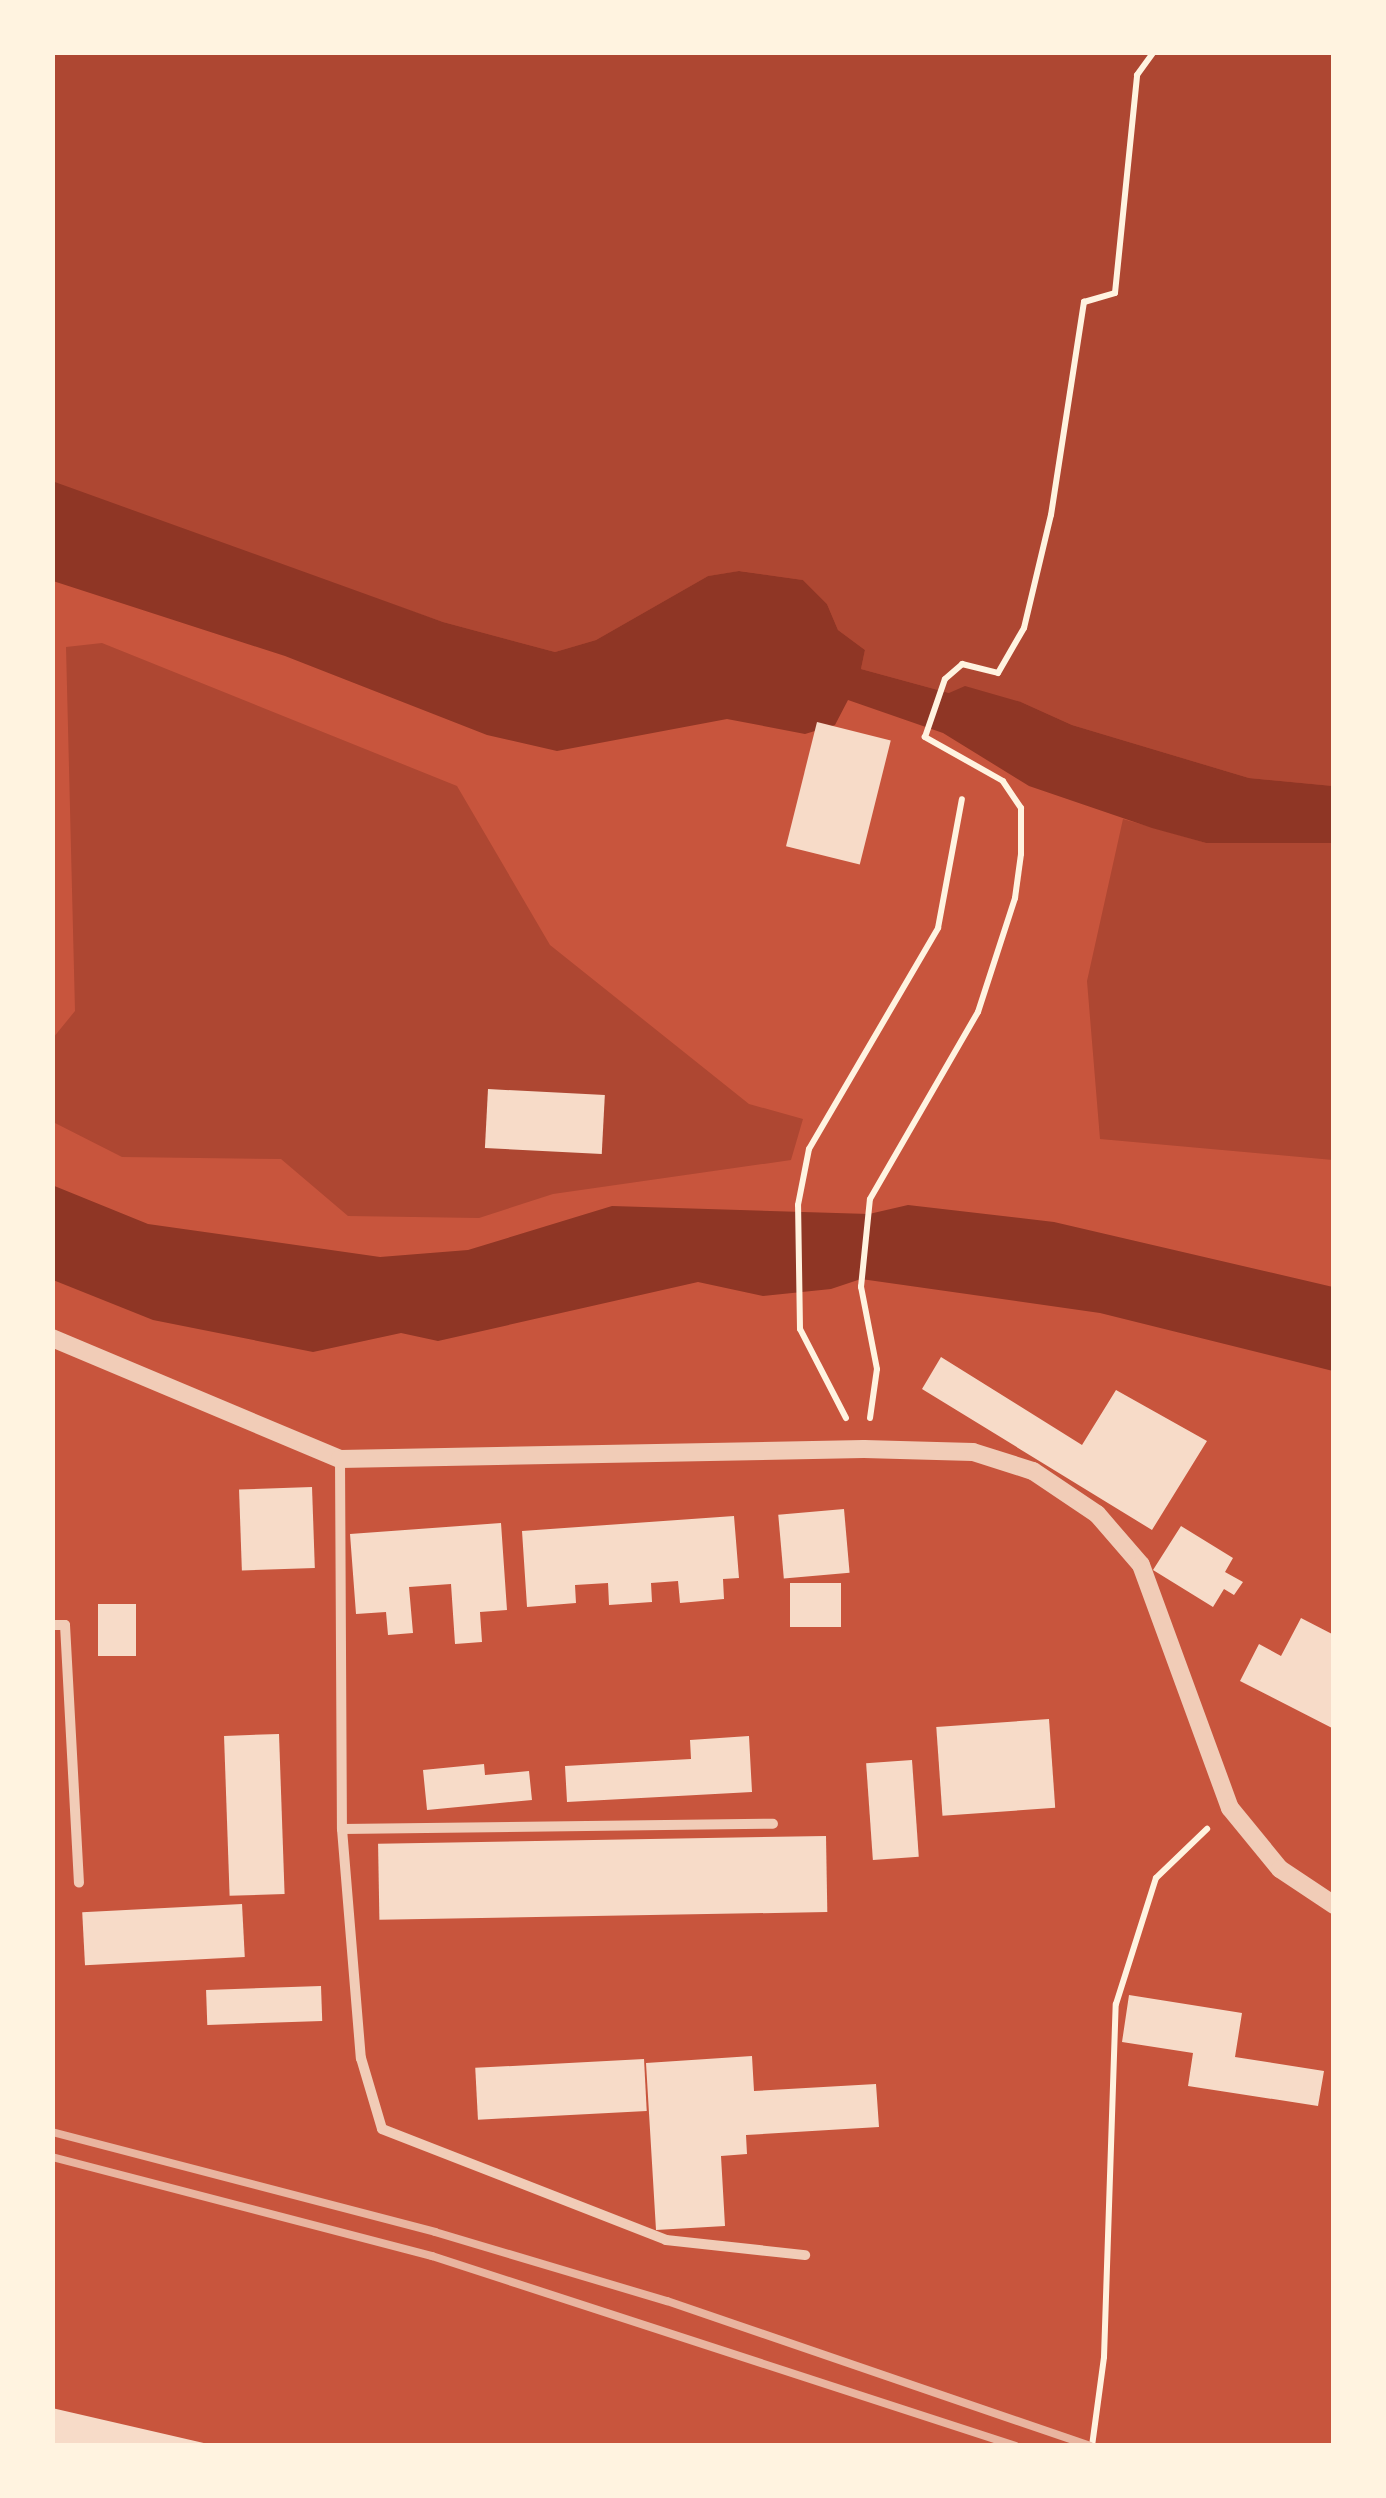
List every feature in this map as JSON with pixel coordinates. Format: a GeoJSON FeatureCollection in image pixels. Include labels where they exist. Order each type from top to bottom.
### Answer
{"type":"FeatureCollection","features":[{"type":"Feature","properties":{"kind":"street"},"geometry":{"type":"LineString","coordinates":[[52,1338],[340,1459],[864,1449],[973,1452],[1033,1472],[1097,1514],[1141,1566],[1230,1808],[1280,1869],[1334,1905]]}},
{"type":"Feature","properties":{"kind":"street"},"geometry":{"type":"LineString","coordinates":[[340,1459],[342,1829],[361,2058],[382,2129],[666,2240],[805,2255]]}},
{"type":"Feature","properties":{"kind":"street"},"geometry":{"type":"LineString","coordinates":[[52,1625],[66,1625],[79,1884]]}},
{"type":"Feature","properties":{"kind":"street"},"geometry":{"type":"LineString","coordinates":[[342,1829],[773,1824]]}},
{"type":"Feature","properties":{"kind":"path"},"geometry":{"type":"LineString","coordinates":[[864,1449],[877,1368],[861,1286],[870,1199],[978,1012],[1015,898],[1021,854],[1021,808],[1003,781],[925,736],[946,678],[962,664],[998,673],[1024,628],[1052,515],[1084,302],[1115,293],[1137,75],[1154,52]]}},
{"type":"Feature","properties":{"kind":"path"},"geometry":{"type":"LineString","coordinates":[[864,1449],[820,1375],[798,1305],[798,1205],[809,1148],[938,928],[962,798]]}},
{"type":"Feature","properties":{"kind":"path"},"geometry":{"type":"LineString","coordinates":[[1092,2446],[1104,2356],[1116,2004],[1156,1878],[1230,1808]]}},
{"type":"Feature","properties":{"kind":"shaded area"},"geometry":{"type":"Polygon","coordinates":[[[52,53],[1333,53],[1333,786],[1249,778],[1072,725],[1021,702],[949,693],[861,669],[865,650],[838,630],[827,604],[803,580],[740,571],[708,576],[596,640],[555,652],[443,622],[65,490],[52,481],[52,53]]]}},
{"type":"Feature","properties":{"kind":"shaded area"},"geometry":{"type":"Polygon","coordinates":[[[52,481],[443,622],[555,652],[596,640],[708,576],[739,571],[803,580],[827,604],[838,630],[865,650],[861,669],[949,693],[965,686],[1021,702],[1072,725],[1249,778],[1333,786],[1333,843],[1206,843],[1152,828],[1029,786],[943,733],[848,700],[835,725],[805,734],[727,719],[557,751],[487,735],[285,656],[53,581],[52,481]]]}},
{"type":"Feature","properties":{"kind":"shaded area"},"geometry":{"type":"Polygon","coordinates":[[[102,643],[457,786],[550,945],[749,1104],[803,1119],[791,1160],[553,1194],[479,1218],[348,1216],[281,1159],[122,1157],[53,1122],[53,1038],[75,1011],[66,647],[102,643]]]}},
{"type":"Feature","properties":{"kind":"shaded area"},"geometry":{"type":"Polygon","coordinates":[[[1123,819],[1206,843],[1333,843],[1333,1160],[1100,1139],[1087,981],[1123,819]]]}},
{"type":"Feature","properties":{"kind":"shaded area"},"geometry":{"type":"Polygon","coordinates":[[[52,1185],[148,1224],[380,1257],[468,1250],[612,1206],[869,1214],[908,1205],[1054,1222],[1333,1287],[1333,1371],[1100,1313],[861,1279],[831,1289],[763,1296],[698,1282],[438,1341],[401,1333],[313,1352],[153,1320],[53,1280],[52,1185]]]}},
{"type":"Feature","properties":{"kind":"building"},"geometry":{"type":"Polygon","coordinates":[[[817,722],[891,740],[860,865],[786,846],[817,722]]]}},
{"type":"Feature","properties":{"kind":"building"},"geometry":{"type":"Polygon","coordinates":[[[488,1089],[605,1095],[602,1154],[485,1148],[488,1089]]]}},
{"type":"Feature","properties":{"kind":"building"},"geometry":{"type":"Polygon","coordinates":[[[941,1357],[1082,1445],[1116,1390],[1207,1441],[1152,1530],[922,1389],[941,1357]]]}},
{"type":"Feature","properties":{"kind":"building"},"geometry":{"type":"Polygon","coordinates":[[[312,1487],[315,1568],[242,1570],[239,1490],[312,1487]]]}},
{"type":"Feature","properties":{"kind":"building"},"geometry":{"type":"Polygon","coordinates":[[[844,1509],[850,1573],[784,1579],[778,1515],[844,1509]]]}},
{"type":"Feature","properties":{"kind":"building"},"geometry":{"type":"Polygon","coordinates":[[[734,1516],[739,1578],[723,1579],[724,1599],[680,1603],[678,1581],[651,1583],[652,1602],[609,1605],[608,1583],[575,1585],[576,1603],[527,1607],[522,1531],[734,1516]]]}},
{"type":"Feature","properties":{"kind":"building"},"geometry":{"type":"Polygon","coordinates":[[[501,1523],[507,1610],[480,1612],[482,1642],[455,1644],[451,1584],[409,1587],[413,1633],[388,1635],[386,1612],[356,1614],[350,1534],[501,1523]]]}},
{"type":"Feature","properties":{"kind":"building"},"geometry":{"type":"Polygon","coordinates":[[[1181,1526],[1233,1558],[1225,1572],[1243,1582],[1234,1595],[1224,1589],[1213,1607],[1153,1570],[1181,1526]]]}},
{"type":"Feature","properties":{"kind":"building"},"geometry":{"type":"Polygon","coordinates":[[[790,1583],[841,1583],[841,1627],[790,1627],[790,1583]]]}},
{"type":"Feature","properties":{"kind":"building"},"geometry":{"type":"Polygon","coordinates":[[[98,1604],[136,1604],[136,1656],[98,1656],[98,1604]]]}},
{"type":"Feature","properties":{"kind":"building"},"geometry":{"type":"Polygon","coordinates":[[[1301,1618],[1334,1635],[1334,1729],[1240,1681],[1259,1644],[1281,1656],[1301,1618]]]}},
{"type":"Feature","properties":{"kind":"building"},"geometry":{"type":"Polygon","coordinates":[[[1049,1719],[1055,1808],[942,1816],[936,1727],[1049,1719]]]}},
{"type":"Feature","properties":{"kind":"building"},"geometry":{"type":"Polygon","coordinates":[[[279,1734],[285,1894],[230,1896],[224,1736],[279,1734]]]}},
{"type":"Feature","properties":{"kind":"building"},"geometry":{"type":"Polygon","coordinates":[[[749,1736],[752,1792],[567,1802],[565,1766],[691,1759],[690,1740],[749,1736]]]}},
{"type":"Feature","properties":{"kind":"building"},"geometry":{"type":"Polygon","coordinates":[[[912,1760],[919,1857],[873,1860],[866,1763],[912,1760]]]}},
{"type":"Feature","properties":{"kind":"building"},"geometry":{"type":"Polygon","coordinates":[[[484,1764],[485,1775],[529,1771],[532,1800],[427,1810],[423,1770],[484,1764]]]}},
{"type":"Feature","properties":{"kind":"building"},"geometry":{"type":"Polygon","coordinates":[[[826,1836],[827,1912],[379,1920],[378,1844],[826,1836]]]}},
{"type":"Feature","properties":{"kind":"building"},"geometry":{"type":"Polygon","coordinates":[[[242,1904],[245,1957],[85,1965],[82,1912],[242,1904]]]}},
{"type":"Feature","properties":{"kind":"building"},"geometry":{"type":"Polygon","coordinates":[[[321,1986],[322,2021],[207,2025],[206,1990],[321,1986]]]}},
{"type":"Feature","properties":{"kind":"building"},"geometry":{"type":"Polygon","coordinates":[[[1129,1995],[1242,2013],[1235,2057],[1324,2071],[1318,2106],[1188,2086],[1193,2053],[1122,2042],[1129,1995]]]}},
{"type":"Feature","properties":{"kind":"building"},"geometry":{"type":"Polygon","coordinates":[[[752,2056],[754,2091],[876,2084],[879,2127],[746,2135],[747,2154],[721,2156],[725,2226],[656,2230],[646,2063],[752,2056]]]}},
{"type":"Feature","properties":{"kind":"building"},"geometry":{"type":"Polygon","coordinates":[[[644,2059],[647,2111],[478,2120],[475,2068],[644,2059]]]}},
{"type":"Feature","properties":{"kind":"building"},"geometry":{"type":"Polygon","coordinates":[[[52,2408],[208,2444],[208,2446],[52,2446],[52,2408]]]}},
{"type":"Feature","properties":{"kind":"railway"},"geometry":{"type":"LineString","coordinates":[[52,2132],[435,2232],[667,2301],[1090,2446]]}},
{"type":"Feature","properties":{"kind":"railway"},"geometry":{"type":"LineString","coordinates":[[52,2157],[432,2256],[1016,2446]]}}]}
